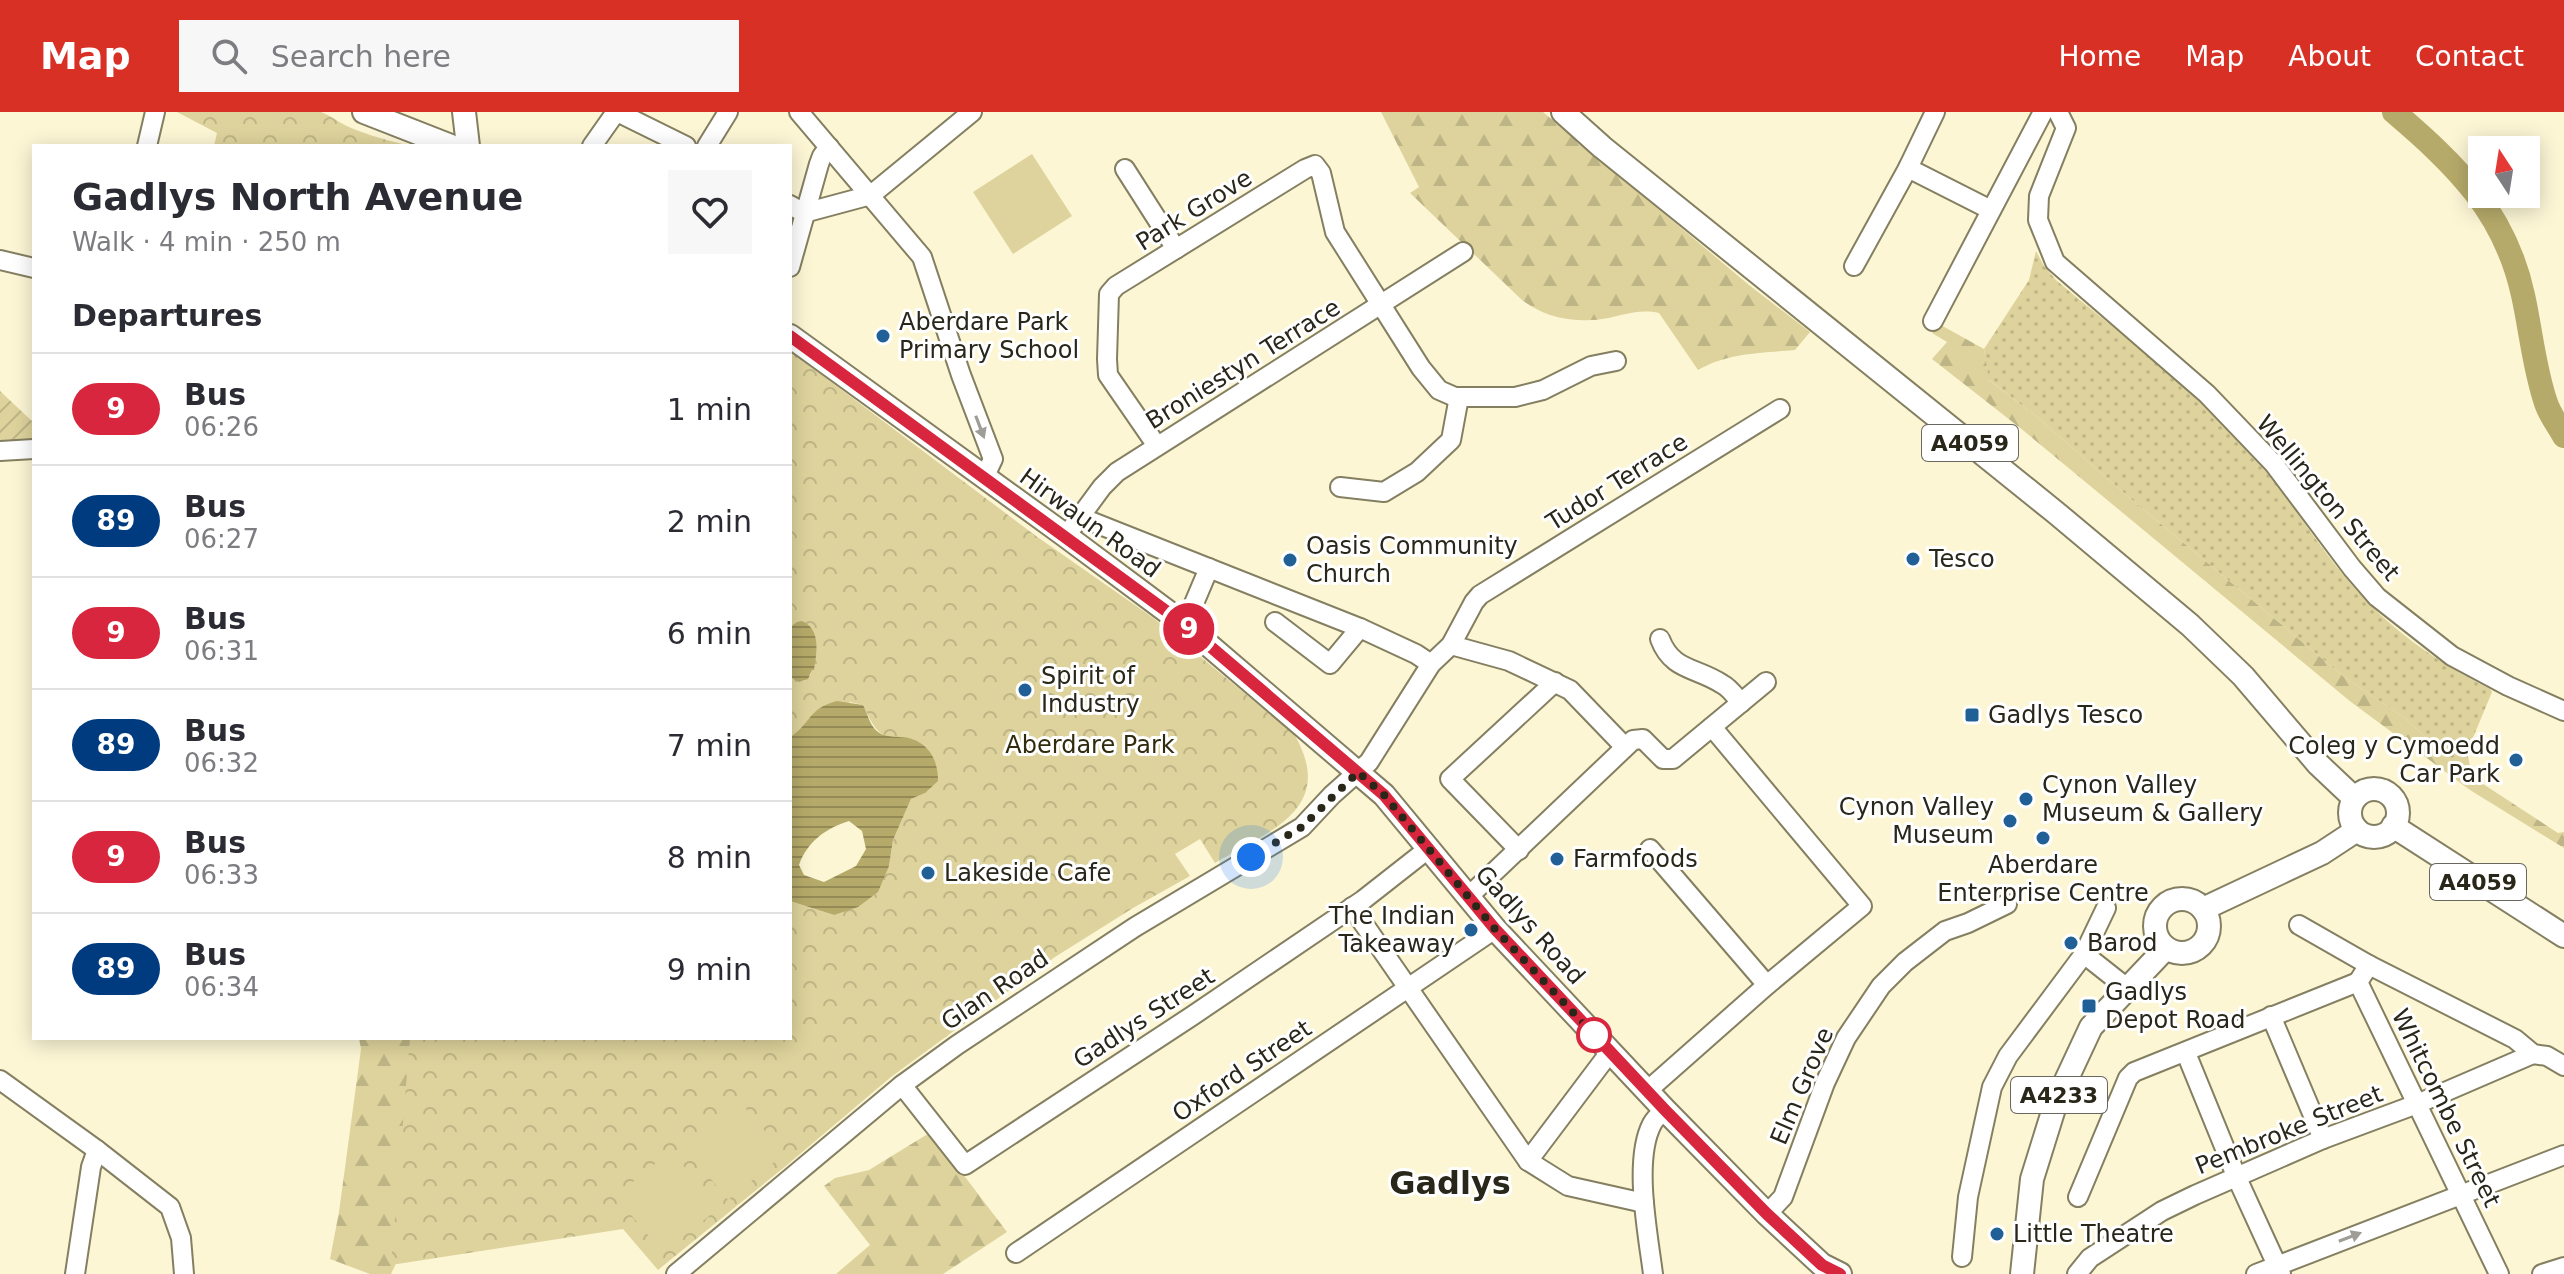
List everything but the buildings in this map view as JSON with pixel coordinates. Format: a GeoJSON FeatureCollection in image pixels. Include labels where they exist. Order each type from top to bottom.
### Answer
{"type":"FeatureCollection","features":[{"type":"Feature","properties":{"kind":"main road"},"geometry":{"type":"LineString","coordinates":[[364,112],[446,144]]}},
{"type":"Feature","properties":{"kind":"main road"},"geometry":{"type":"LineString","coordinates":[[464,112],[468,144]]}},
{"type":"Feature","properties":{"kind":"main road","name":"A4059"},"geometry":{"type":"LineString","coordinates":[[1563,112],[2190,625],[2243,676],[2318,764],[2354,798]]}},
{"type":"Feature","properties":{"kind":"main road","name":"Hirwaun Road"},"geometry":{"type":"LineString","coordinates":[[792,337],[1184,624],[1358,772]]}},
{"type":"Feature","properties":{"kind":"main road","name":"Gadlys Road"},"geometry":{"type":"LineString","coordinates":[[1358,772],[1384,795],[1495,929],[1610,1052],[1826,1271]]}},
{"type":"Feature","properties":{"kind":"main road"},"geometry":{"type":"LineString","coordinates":[[2376,789],[2390,796],[2397,810],[2393,826],[2380,835],[2364,834],[2357,830],[2350,811],[2354,798],[2376,789]]}},
{"type":"Feature","properties":{"kind":"main road","name":"A4059"},"geometry":{"type":"LineString","coordinates":[[2393,826],[2564,936]]}},
{"type":"Feature","properties":{"kind":"main road"},"geometry":{"type":"LineString","coordinates":[[2203,909],[2322,853],[2357,830]]}},
{"type":"Feature","properties":{"kind":"main road"},"geometry":{"type":"LineString","coordinates":[[2188,900],[2203,909],[2210,925],[2205,942],[2199,948],[2182,954],[2166,948],[2156,933],[2155,924],[2166,904],[2188,900]]}},
{"type":"Feature","properties":{"kind":"main road","name":"A4233"},"geometry":{"type":"LineString","coordinates":[[2022,1274],[2032,1179],[2056,1102],[2091,1027],[2166,948]]}},
{"type":"Feature","properties":{"kind":"street"},"geometry":{"type":"LineString","coordinates":[[147,144],[155,112]]}},
{"type":"Feature","properties":{"kind":"street"},"geometry":{"type":"LineString","coordinates":[[593,144],[616,112],[682,144]]}},
{"type":"Feature","properties":{"kind":"street"},"geometry":{"type":"LineString","coordinates":[[708,144],[728,112]]}},
{"type":"Feature","properties":{"kind":"street"},"geometry":{"type":"LineString","coordinates":[[799,208],[871,195],[972,112]]}},
{"type":"Feature","properties":{"kind":"street"},"geometry":{"type":"LineString","coordinates":[[1854,266],[1935,112]]}},
{"type":"Feature","properties":{"kind":"street"},"geometry":{"type":"LineString","coordinates":[[1933,321],[2043,112]]}},
{"type":"Feature","properties":{"kind":"street","name":"Wellington Street"},"geometry":{"type":"LineString","coordinates":[[2058,112],[2066,128],[2039,196],[2038,220],[2055,262],[2207,394],[2274,464],[2377,597],[2452,656],[2564,711]]}},
{"type":"Feature","properties":{"kind":"street"},"geometry":{"type":"LineString","coordinates":[[806,114],[829,147],[922,257],[993,459],[984,478]]}},
{"type":"Feature","properties":{"kind":"street"},"geometry":{"type":"LineString","coordinates":[[792,254],[799,208],[829,147]]}},
{"type":"Feature","properties":{"kind":"street","name":"Park Grove"},"geometry":{"type":"LineString","coordinates":[[1157,446],[1108,375],[1109,294],[1116,286],[1315,165],[1321,173],[1335,232],[1381,305]]}},
{"type":"Feature","properties":{"kind":"street"},"geometry":{"type":"LineString","coordinates":[[1908,168],[1991,210]]}},
{"type":"Feature","properties":{"kind":"street"},"geometry":{"type":"LineString","coordinates":[[1125,169],[1176,249]]}},
{"type":"Feature","properties":{"kind":"street","name":"Broniestyn Terrace"},"geometry":{"type":"LineString","coordinates":[[1066,536],[1117,472],[1463,252]]}},
{"type":"Feature","properties":{"kind":"street"},"geometry":{"type":"LineString","coordinates":[[0,260],[32,268]]}},
{"type":"Feature","properties":{"kind":"street"},"geometry":{"type":"LineString","coordinates":[[1381,305],[1421,368],[1439,390],[1459,397],[1515,397],[1543,390],[1591,366],[1616,361]]}},
{"type":"Feature","properties":{"kind":"street"},"geometry":{"type":"LineString","coordinates":[[1340,487],[1384,492],[1417,472],[1451,440],[1459,397]]}},
{"type":"Feature","properties":{"kind":"street","name":"Tudor Terrace"},"geometry":{"type":"LineString","coordinates":[[1451,645],[1480,595],[1780,409]]}},
{"type":"Feature","properties":{"kind":"street"},"geometry":{"type":"LineString","coordinates":[[0,451],[32,449]]}},
{"type":"Feature","properties":{"kind":"street"},"geometry":{"type":"LineString","coordinates":[[1080,517],[1360,628],[1431,664]]}},
{"type":"Feature","properties":{"kind":"street"},"geometry":{"type":"LineString","coordinates":[[1192,608],[1209,568]]}},
{"type":"Feature","properties":{"kind":"street"},"geometry":{"type":"LineString","coordinates":[[1275,622],[1330,664],[1360,628]]}},
{"type":"Feature","properties":{"kind":"street"},"geometry":{"type":"LineString","coordinates":[[1660,639],[1666,654],[1674,662],[1726,686],[1741,703]]}},
{"type":"Feature","properties":{"kind":"street"},"geometry":{"type":"LineString","coordinates":[[1358,772],[1369,762],[1431,664],[1451,645],[1509,661],[1570,690],[1624,746]]}},
{"type":"Feature","properties":{"kind":"street"},"geometry":{"type":"LineString","coordinates":[[1519,850],[1450,779],[1555,682]]}},
{"type":"Feature","properties":{"kind":"street"},"geometry":{"type":"LineString","coordinates":[[1469,896],[1624,746],[1633,740],[1643,739],[1663,759],[1673,759],[1766,682]]}},
{"type":"Feature","properties":{"kind":"street"},"geometry":{"type":"LineString","coordinates":[[1647,1091],[1862,906],[1712,727]]}},
{"type":"Feature","properties":{"kind":"street","name":"Glan Road"},"geometry":{"type":"LineString","coordinates":[[676,1274],[902,1085],[1063,972],[1302,827],[1358,772]]}},
{"type":"Feature","properties":{"kind":"street","name":"Gadlys Street"},"geometry":{"type":"LineString","coordinates":[[902,1085],[965,1165],[1352,907],[1428,849]]}},
{"type":"Feature","properties":{"kind":"street"},"geometry":{"type":"LineString","coordinates":[[1650,849],[1767,985]]}},
{"type":"Feature","properties":{"kind":"street","name":"Elm Grove"},"geometry":{"type":"LineString","coordinates":[[1767,1214],[1783,1197],[1825,1083],[1846,1038],[1881,986],[1905,962],[1945,931],[2007,904]]}},
{"type":"Feature","properties":{"kind":"street"},"geometry":{"type":"LineString","coordinates":[[1352,907],[1528,1161],[1568,1186],[1644,1203]]}},
{"type":"Feature","properties":{"kind":"street"},"geometry":{"type":"LineString","coordinates":[[1962,1257],[1968,1197],[1992,1087],[2008,1056],[2084,954],[2106,908]]}},
{"type":"Feature","properties":{"kind":"street"},"geometry":{"type":"LineString","coordinates":[[2299,925],[2369,965],[2515,1039],[2533,1054],[2547,1056],[2564,1066]]}},
{"type":"Feature","properties":{"kind":"street","name":"Oxford Street"},"geometry":{"type":"LineString","coordinates":[[1016,1253],[1495,929]]}},
{"type":"Feature","properties":{"kind":"street"},"geometry":{"type":"LineString","coordinates":[[2084,954],[2127,988]]}},
{"type":"Feature","properties":{"kind":"street"},"geometry":{"type":"LineString","coordinates":[[2078,1197],[2128,1078],[2134,1072],[2358,982],[2369,965]]}},
{"type":"Feature","properties":{"kind":"street","name":"Whitcombe Street"},"geometry":{"type":"LineString","coordinates":[[2358,982],[2499,1274]]}},
{"type":"Feature","properties":{"kind":"street"},"geometry":{"type":"LineString","coordinates":[[2271,1016],[2323,1139]]}},
{"type":"Feature","properties":{"kind":"street"},"geometry":{"type":"LineString","coordinates":[[1528,1161],[1610,1052]]}},
{"type":"Feature","properties":{"kind":"street"},"geometry":{"type":"LineString","coordinates":[[2186,1053],[2237,1178],[2280,1270]]}},
{"type":"Feature","properties":{"kind":"street","name":"Pembroke Street"},"geometry":{"type":"LineString","coordinates":[[2075,1273],[2090,1258],[2162,1211],[2323,1139],[2417,1104],[2533,1054]]}},
{"type":"Feature","properties":{"kind":"street"},"geometry":{"type":"LineString","coordinates":[[0,1080],[170,1207],[181,1238],[184,1274]]}},
{"type":"Feature","properties":{"kind":"street"},"geometry":{"type":"LineString","coordinates":[[1653,1274],[1644,1203],[1644,1150],[1652,1122],[1665,1110]]}},
{"type":"Feature","properties":{"kind":"street"},"geometry":{"type":"LineString","coordinates":[[75,1274],[91,1167],[97,1150]]}},
{"type":"Feature","properties":{"kind":"street"},"geometry":{"type":"LineString","coordinates":[[2256,1274],[2280,1270],[2461,1194],[2564,1155]]}},
{"type":"Feature","properties":{"kind":"street"},"geometry":{"type":"LineString","coordinates":[[2542,1274],[2564,1267]]}},
{"type":"Feature","properties":{"kind":"green space"},"geometry":{"type":"Polygon","coordinates":[[[177,112],[321,112],[357,130],[403,144],[214,144],[217,133],[177,112]]]}},
{"type":"Feature","properties":{"kind":"green space"},"geometry":{"type":"Polygon","coordinates":[[[1381,112],[1543,112],[1749,285],[1810,332],[1795,350],[1732,357],[1698,370],[1659,313],[1642,312],[1585,320],[1565,319],[1539,310],[1522,300],[1410,193],[1419,187],[1381,112]]]}},
{"type":"Feature","properties":{"kind":"green space"},"geometry":{"type":"Polygon","coordinates":[[[1032,154],[1072,216],[1013,254],[973,192],[1032,154]]]}},
{"type":"Feature","properties":{"kind":"green space"},"geometry":{"type":"Polygon","coordinates":[[[2036,251],[2056,280],[2170,374],[2235,435],[2265,470],[2335,565],[2381,615],[2433,656],[2490,689],[2492,692],[2467,752],[2471,770],[2479,775],[2482,784],[2454,765],[2406,719],[2343,676],[1988,379],[1984,349],[2029,280],[2036,251]]]}},
{"type":"Feature","properties":{"kind":"green space"},"geometry":{"type":"Polygon","coordinates":[[[1939,324],[1984,349],[1989,380],[2037,417],[2343,676],[2406,719],[2454,765],[2558,833],[2564,832],[2564,848],[2470,790],[2351,702],[2024,431],[1932,359],[1947,342],[1932,333],[1939,324]]]}},
{"type":"Feature","properties":{"kind":"green space","name":"Aberdare Park"},"geometry":{"type":"Polygon","coordinates":[[[792,353],[1036,536],[1152,617],[1294,734],[1305,760],[1308,781],[1302,800],[1291,815],[1275,828],[1215,863],[1200,839],[1175,854],[1190,876],[1055,957],[891,1077],[658,1270],[623,1229],[391,1265],[410,1040],[792,1040],[792,902],[834,915],[889,866],[893,840],[911,799],[925,793],[914,739],[881,733],[863,705],[850,702],[792,736],[792,678],[804,681],[811,674],[814,634],[792,625],[792,353]]]}},
{"type":"Feature","properties":{"kind":"green space"},"geometry":{"type":"Polygon","coordinates":[[[0,391],[32,421],[32,443],[0,445],[0,391]]]}},
{"type":"Feature","properties":{"kind":"green space"},"geometry":{"type":"Polygon","coordinates":[[[359,1040],[413,1040],[400,1255],[391,1274],[370,1274],[330,1259],[361,1049],[359,1040]]]}},
{"type":"Feature","properties":{"kind":"green space"},"geometry":{"type":"Polygon","coordinates":[[[737,1098],[784,1154],[728,1200],[682,1144],[737,1098]]]}},
{"type":"Feature","properties":{"kind":"green space"},"geometry":{"type":"Polygon","coordinates":[[[931,1132],[1007,1232],[943,1274],[836,1274],[870,1245],[824,1186],[835,1178],[869,1170],[931,1132]]]}},
{"type":"Feature","properties":{"kind":"green space"},"geometry":{"type":"Polygon","coordinates":[[[671,1151],[719,1208],[663,1253],[615,1196],[671,1151]]]}},
{"type":"Feature","properties":{"kind":"shaded area"},"geometry":{"type":"Polygon","coordinates":[[[802,621],[812,630],[817,649],[814,670],[808,679],[799,682],[792,678],[792,626],[802,621]]]}},
{"type":"Feature","properties":{"kind":"shaded area"},"geometry":{"type":"Polygon","coordinates":[[[837,701],[863,705],[878,732],[910,738],[926,747],[937,768],[938,781],[925,793],[911,799],[893,840],[889,866],[878,892],[858,907],[834,915],[792,902],[792,735],[820,708],[837,701]],[[849,821],[818,837],[799,865],[804,875],[824,882],[856,866],[866,849],[862,831],[849,821]]]}},
{"type":"Feature","properties":{"kind":"waterway"},"geometry":{"type":"LineString","coordinates":[[2394,112],[2457,171],[2491,215],[2504,239],[2523,295],[2542,390],[2564,436]]}},
{"type":"Feature","properties":{"kind":"bus line","name":"9"},"geometry":{"type":"LineString","coordinates":[[792,337],[1184,624],[1384,795],[1495,929],[1665,1110],[1767,1214],[1822,1265],[1840,1274]]}},
{"type":"Feature","properties":{"kind":"place","name":"Aberdare Park Primary School"},"geometry":{"type":"Point","coordinates":[883,336]}},
{"type":"Feature","properties":{"kind":"place","name":"Tesco"},"geometry":{"type":"Point","coordinates":[1913,559]}},
{"type":"Feature","properties":{"kind":"place","name":"Oasis Community Church"},"geometry":{"type":"Point","coordinates":[1290,560]}},
{"type":"Feature","properties":{"kind":"place","name":"Spirit of Industry"},"geometry":{"type":"Point","coordinates":[1025,690]}},
{"type":"Feature","properties":{"kind":"place","name":"Gadlys Tesco"},"geometry":{"type":"Point","coordinates":[1972,715]}},
{"type":"Feature","properties":{"kind":"place","name":"Coleg y Cymoedd Car Park"},"geometry":{"type":"Point","coordinates":[2516,760]}},
{"type":"Feature","properties":{"kind":"place","name":"Cynon Valley Museum & Gallery"},"geometry":{"type":"Point","coordinates":[2026,799]}},
{"type":"Feature","properties":{"kind":"place","name":"Cynon Valley Museum"},"geometry":{"type":"Point","coordinates":[2010,821]}},
{"type":"Feature","properties":{"kind":"place","name":"Aberdare Enterprise Centre"},"geometry":{"type":"Point","coordinates":[2043,838]}},
{"type":"Feature","properties":{"kind":"place","name":"Farmfoods"},"geometry":{"type":"Point","coordinates":[1557,859]}},
{"type":"Feature","properties":{"kind":"place","name":"Lakeside Cafe"},"geometry":{"type":"Point","coordinates":[928,873]}},
{"type":"Feature","properties":{"kind":"place","name":"The Indian Takeaway"},"geometry":{"type":"Point","coordinates":[1471,930]}},
{"type":"Feature","properties":{"kind":"place","name":"Barod"},"geometry":{"type":"Point","coordinates":[2071,943]}},
{"type":"Feature","properties":{"kind":"place","name":"Gadlys Depot Road"},"geometry":{"type":"Point","coordinates":[2089,1006]}},
{"type":"Feature","properties":{"kind":"place","name":"Little Theatre"},"geometry":{"type":"Point","coordinates":[1997,1234]}},
{"type":"Feature","properties":{"kind":"district","name":"Gadlys"},"geometry":{"type":"Point","coordinates":[1450,1183]}},
{"type":"Feature","properties":{"kind":"route"},"geometry":{"type":"LineString","coordinates":[[1251,857],[1302,827],[1358,772],[1384,795],[1495,929],[1594,1035]]}}]}
